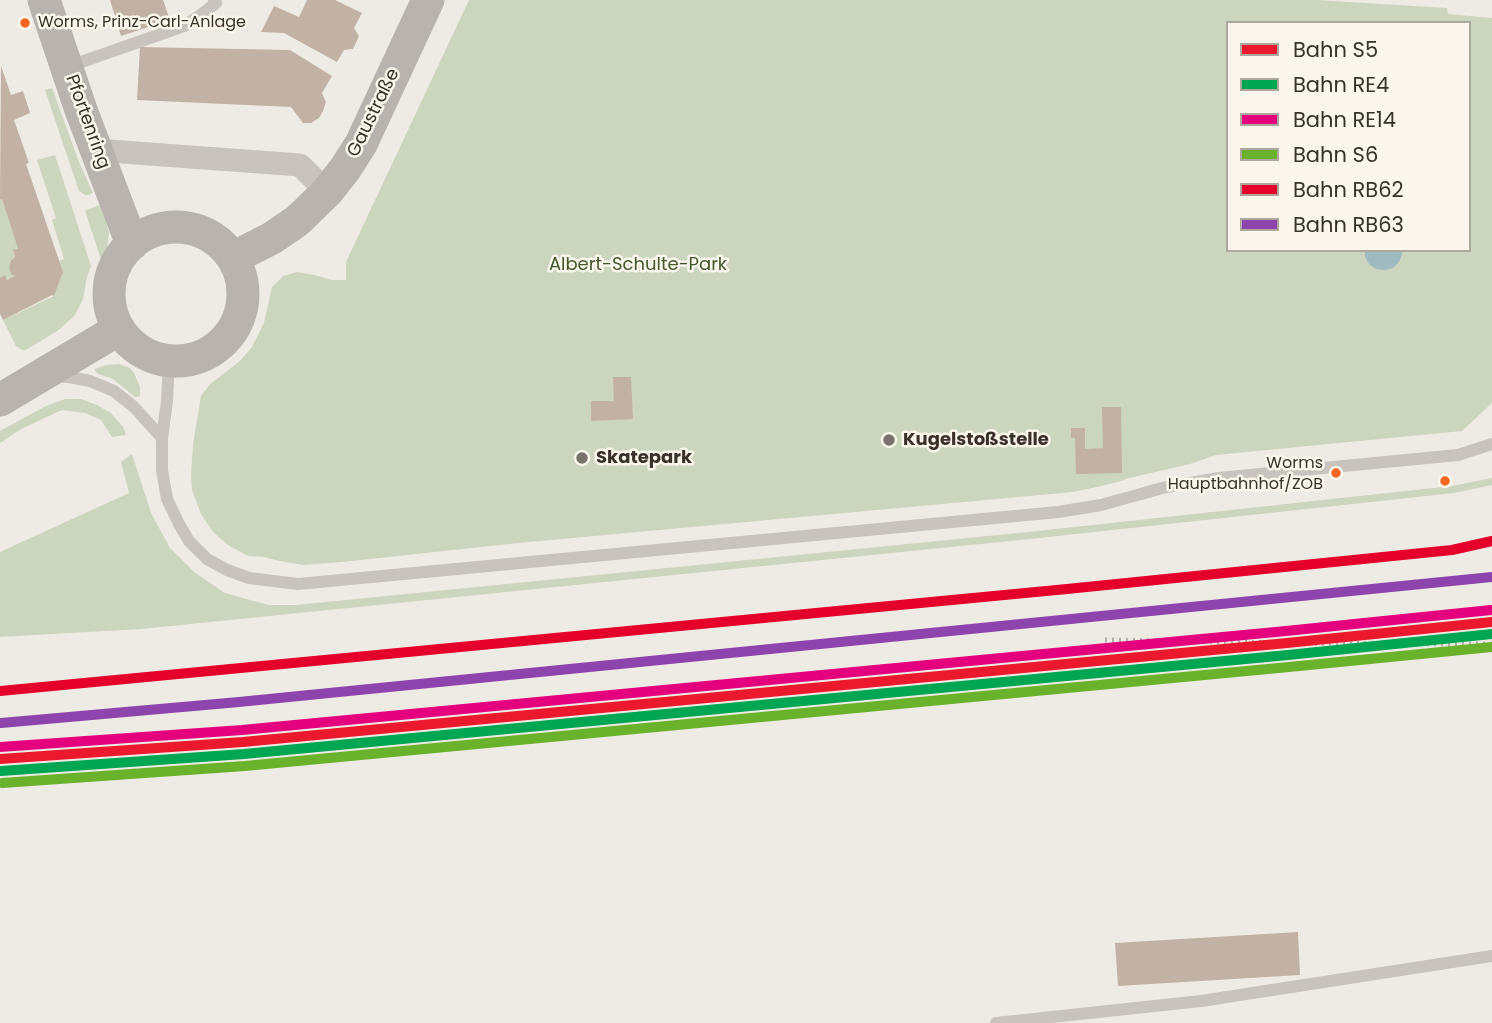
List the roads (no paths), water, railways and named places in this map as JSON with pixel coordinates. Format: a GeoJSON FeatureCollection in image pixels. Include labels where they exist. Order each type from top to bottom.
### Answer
{"type":"FeatureCollection","features":[{"type":"Feature","properties":{"kind":"main road","name":"Pfortenring"},"geometry":{"type":"LineString","coordinates":[[44,0],[95,150],[114,192],[132,244]]}},
{"type":"Feature","properties":{"kind":"main road","name":"Gaustraße"},"geometry":{"type":"LineString","coordinates":[[233,258],[272,238],[297,221],[327,192],[345,169],[361,144],[428,0]]}},
{"type":"Feature","properties":{"kind":"main road"},"geometry":{"type":"LineString","coordinates":[[404,51],[438,0]]}},
{"type":"Feature","properties":{"kind":"main road"},"geometry":{"type":"LineString","coordinates":[[167,228],[186,228],[204,233],[220,244],[233,258],[241,278],[243,300],[238,321],[227,339],[210,353],[190,360],[169,361],[149,356],[131,345],[118,329],[111,312],[109,293],[112,275],[120,258],[132,244],[148,233],[167,228]]}},
{"type":"Feature","properties":{"kind":"main road"},"geometry":{"type":"LineString","coordinates":[[0,400],[118,329]]}},
{"type":"Feature","properties":{"kind":"street"},"geometry":{"type":"LineString","coordinates":[[95,150],[300,165],[327,192]]}},
{"type":"Feature","properties":{"kind":"lane"},"geometry":{"type":"LineString","coordinates":[[66,67],[184,26],[216,3],[214,0]]}},
{"type":"Feature","properties":{"kind":"lane"},"geometry":{"type":"LineString","coordinates":[[169,361],[162,470],[167,499],[178,524],[189,541],[207,559],[227,570],[249,578],[298,584],[1058,512],[1101,505],[1166,487],[1219,478],[1458,455],[1492,444]]}},
{"type":"Feature","properties":{"kind":"lane"},"geometry":{"type":"LineString","coordinates":[[41,375],[90,381],[114,391],[134,407],[162,438]]}},
{"type":"Feature","properties":{"kind":"lane"},"geometry":{"type":"LineString","coordinates":[[996,1023],[1201,1000],[1492,956]]}},
{"type":"Feature","properties":{"kind":"water"},"geometry":{"type":"Polygon","coordinates":[[[1365,252],[1402,252],[1399,262],[1393,268],[1385,270],[1376,269],[1365,257],[1365,252]]]}},
{"type":"Feature","properties":{"kind":"railway"},"geometry":{"type":"LineString","coordinates":[[1105,640],[1492,644]]}},
{"type":"Feature","properties":{"kind":"rail line","name":"RB62"},"geometry":{"type":"LineString","coordinates":[[0,691],[1067,589],[1452,550],[1492,541]]}},
{"type":"Feature","properties":{"kind":"rail line","name":"RB63"},"geometry":{"type":"LineString","coordinates":[[1,723],[239,702],[1492,577]]}},
{"type":"Feature","properties":{"kind":"rail line","name":"RE14"},"geometry":{"type":"LineString","coordinates":[[0,747],[242,730],[1491,610]]}},
{"type":"Feature","properties":{"kind":"rail line","name":"S5"},"geometry":{"type":"LineString","coordinates":[[0,759],[243,742],[1492,622]]}},
{"type":"Feature","properties":{"kind":"rail line","name":"RE4"},"geometry":{"type":"LineString","coordinates":[[1,771],[244,754],[1492,634]]}},
{"type":"Feature","properties":{"kind":"rail line","name":"S6"},"geometry":{"type":"LineString","coordinates":[[2,783],[245,766],[1492,647]]}},
{"type":"Feature","properties":{"kind":"place","name":"Worms, Prinz-Carl-Anlage"},"geometry":{"type":"Point","coordinates":[25,23]}},
{"type":"Feature","properties":{"kind":"place","name":"Kugelstoßstelle"},"geometry":{"type":"Point","coordinates":[889,440]}},
{"type":"Feature","properties":{"kind":"place","name":"Skatepark"},"geometry":{"type":"Point","coordinates":[582,458]}},
{"type":"Feature","properties":{"kind":"place","name":"Worms Hauptbahnhof/ZOB"},"geometry":{"type":"Point","coordinates":[1336,473]}},
{"type":"Feature","properties":{"kind":"park label","name":"Albert-Schulte-Park"},"geometry":{"type":"Point","coordinates":[638,265]}}]}
